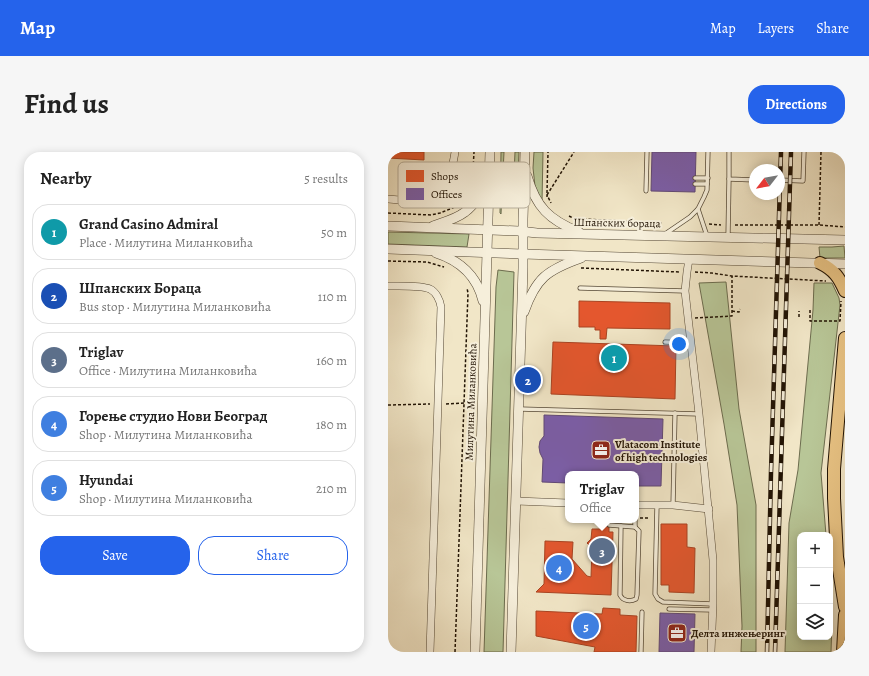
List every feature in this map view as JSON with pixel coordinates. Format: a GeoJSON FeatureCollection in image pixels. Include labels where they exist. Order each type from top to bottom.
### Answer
{"type":"FeatureCollection","features":[{"type":"Feature","properties":{"kind":"main road"},"geometry":{"type":"LineString","coordinates":[[820,263],[829,267],[835,273],[841,282],[843,294]]}},
{"type":"Feature","properties":{"kind":"main road"},"geometry":{"type":"LineString","coordinates":[[845,338],[834,469],[837,557],[845,606]]}},
{"type":"Feature","properties":{"kind":"main road"},"geometry":{"type":"LineString","coordinates":[[842,652],[845,620]]}},
{"type":"Feature","properties":{"kind":"street"},"geometry":{"type":"LineString","coordinates":[[453,162],[455,152]]}},
{"type":"Feature","properties":{"kind":"street"},"geometry":{"type":"LineString","coordinates":[[530,186],[535,198],[543,210],[569,228],[584,234]]}},
{"type":"Feature","properties":{"kind":"street"},"geometry":{"type":"LineString","coordinates":[[428,228],[456,218],[468,208]]}},
{"type":"Feature","properties":{"kind":"street","name":"Милутина Миланковића"},"geometry":{"type":"LineString","coordinates":[[475,652],[488,208]]}},
{"type":"Feature","properties":{"kind":"street"},"geometry":{"type":"LineString","coordinates":[[511,652],[524,208]]}},
{"type":"Feature","properties":{"kind":"street","name":"Шпанских бораца"},"geometry":{"type":"LineString","coordinates":[[388,226],[537,233],[845,240]]}},
{"type":"Feature","properties":{"kind":"street"},"geometry":{"type":"LineString","coordinates":[[388,249],[845,264]]}},
{"type":"Feature","properties":{"kind":"street"},"geometry":{"type":"LineString","coordinates":[[427,251],[438,254],[460,264],[470,273],[482,295],[486,309]]}},
{"type":"Feature","properties":{"kind":"street"},"geometry":{"type":"LineString","coordinates":[[521,321],[533,291],[544,276],[555,268],[586,256]]}},
{"type":"Feature","properties":{"kind":"street"},"geometry":{"type":"LineString","coordinates":[[689,259],[685,291],[709,509],[713,560],[711,652]]}},
{"type":"Feature","properties":{"kind":"street"},"geometry":{"type":"LineString","coordinates":[[388,286],[420,287],[430,289],[436,294],[441,307],[430,652]]}},
{"type":"Feature","properties":{"kind":"street"},"geometry":{"type":"LineString","coordinates":[[516,501],[565,503]]}},
{"type":"Feature","properties":{"kind":"street"},"geometry":{"type":"LineString","coordinates":[[639,506],[673,505],[709,509]]}},
{"type":"Feature","properties":{"kind":"lane"},"geometry":{"type":"LineString","coordinates":[[646,191],[647,152]]}},
{"type":"Feature","properties":{"kind":"lane"},"geometry":{"type":"LineString","coordinates":[[664,236],[690,217],[698,208],[707,190],[708,152]]}},
{"type":"Feature","properties":{"kind":"lane"},"geometry":{"type":"LineString","coordinates":[[728,237],[729,152]]}},
{"type":"Feature","properties":{"kind":"lane"},"geometry":{"type":"LineString","coordinates":[[785,180],[803,181],[804,152]]}},
{"type":"Feature","properties":{"kind":"lane"},"geometry":{"type":"LineString","coordinates":[[695,178],[708,178]]}},
{"type":"Feature","properties":{"kind":"lane"},"geometry":{"type":"LineString","coordinates":[[729,179],[749,180]]}},
{"type":"Feature","properties":{"kind":"lane"},"geometry":{"type":"LineString","coordinates":[[646,183],[651,183]]}},
{"type":"Feature","properties":{"kind":"lane"},"geometry":{"type":"LineString","coordinates":[[695,184],[707,184]]}},
{"type":"Feature","properties":{"kind":"lane"},"geometry":{"type":"LineString","coordinates":[[698,208],[708,236]]}},
{"type":"Feature","properties":{"kind":"lane"},"geometry":{"type":"LineString","coordinates":[[580,288],[685,291]]}},
{"type":"Feature","properties":{"kind":"lane"},"geometry":{"type":"LineString","coordinates":[[665,342],[691,343]]}},
{"type":"Feature","properties":{"kind":"lane"},"geometry":{"type":"LineString","coordinates":[[519,409],[699,414]]}},
{"type":"Feature","properties":{"kind":"lane"},"geometry":{"type":"LineString","coordinates":[[673,505],[675,414]]}},
{"type":"Feature","properties":{"kind":"lane"},"geometry":{"type":"LineString","coordinates":[[657,505],[655,594],[658,599],[663,602],[712,607]]}},
{"type":"Feature","properties":{"kind":"lane"},"geometry":{"type":"LineString","coordinates":[[635,527],[636,523]]}},
{"type":"Feature","properties":{"kind":"lane"},"geometry":{"type":"LineString","coordinates":[[609,525],[635,527],[639,531],[637,595],[636,599],[633,600],[625,600],[620,595],[621,526]]}},
{"type":"Feature","properties":{"kind":"lane"},"geometry":{"type":"LineString","coordinates":[[668,609],[712,607]]}},
{"type":"Feature","properties":{"kind":"lane"},"geometry":{"type":"LineString","coordinates":[[641,652],[642,612]]}},
{"type":"Feature","properties":{"kind":"path"},"geometry":{"type":"LineString","coordinates":[[474,152],[474,162]]}},
{"type":"Feature","properties":{"kind":"path"},"geometry":{"type":"LineString","coordinates":[[546,200],[548,152]]}},
{"type":"Feature","properties":{"kind":"path"},"geometry":{"type":"LineString","coordinates":[[547,195],[574,152]]}},
{"type":"Feature","properties":{"kind":"path"},"geometry":{"type":"LineString","coordinates":[[819,225],[821,152]]}},
{"type":"Feature","properties":{"kind":"path"},"geometry":{"type":"LineString","coordinates":[[547,195],[553,208]]}},
{"type":"Feature","properties":{"kind":"path"},"geometry":{"type":"LineString","coordinates":[[388,213],[432,215],[452,208]]}},
{"type":"Feature","properties":{"kind":"path"},"geometry":{"type":"LineString","coordinates":[[567,216],[583,219],[662,223]]}},
{"type":"Feature","properties":{"kind":"path"},"geometry":{"type":"LineString","coordinates":[[703,224],[819,225],[845,228]]}},
{"type":"Feature","properties":{"kind":"path"},"geometry":{"type":"LineString","coordinates":[[388,261],[427,262],[448,268]]}},
{"type":"Feature","properties":{"kind":"path"},"geometry":{"type":"LineString","coordinates":[[455,652],[468,293],[467,284],[463,279],[470,273]]}},
{"type":"Feature","properties":{"kind":"path"},"geometry":{"type":"LineString","coordinates":[[698,318],[732,316],[732,276]]}},
{"type":"Feature","properties":{"kind":"path"},"geometry":{"type":"LineString","coordinates":[[810,310],[810,321],[840,321],[843,294]]}},
{"type":"Feature","properties":{"kind":"path"},"geometry":{"type":"LineString","coordinates":[[732,311],[739,312],[740,309]]}},
{"type":"Feature","properties":{"kind":"path"},"geometry":{"type":"LineString","coordinates":[[799,311],[799,317]]}},
{"type":"Feature","properties":{"kind":"path"},"geometry":{"type":"LineString","coordinates":[[388,405],[464,403]]}},
{"type":"Feature","properties":{"kind":"path"},"geometry":{"type":"LineString","coordinates":[[639,519],[657,518]]}},
{"type":"Feature","properties":{"kind":"green space"},"geometry":{"type":"Polygon","coordinates":[[[501,152],[504,152],[504,162],[501,162],[501,152]]]}},
{"type":"Feature","properties":{"kind":"green space"},"geometry":{"type":"Polygon","coordinates":[[[515,152],[519,152],[519,162],[515,162],[515,152]]]}},
{"type":"Feature","properties":{"kind":"green space"},"geometry":{"type":"Polygon","coordinates":[[[534,152],[543,152],[542,202],[535,186],[533,168],[534,152]]]}},
{"type":"Feature","properties":{"kind":"green space"},"geometry":{"type":"Polygon","coordinates":[[[388,232],[469,234],[467,247],[388,244],[388,232]]]}},
{"type":"Feature","properties":{"kind":"green space"},"geometry":{"type":"Polygon","coordinates":[[[844,246],[845,258],[820,258],[819,247],[844,246]]]}},
{"type":"Feature","properties":{"kind":"green space"},"geometry":{"type":"Polygon","coordinates":[[[498,270],[514,272],[503,652],[484,652],[496,287],[498,270]]]}},
{"type":"Feature","properties":{"kind":"green space"},"geometry":{"type":"Polygon","coordinates":[[[726,282],[739,409],[756,505],[756,652],[741,652],[742,626],[737,505],[699,283],[726,282]]]}},
{"type":"Feature","properties":{"kind":"green space"},"geometry":{"type":"Polygon","coordinates":[[[814,283],[832,283],[839,298],[840,305],[821,473],[826,532],[797,532],[797,640],[831,640],[831,652],[785,652],[789,523],[798,470],[813,310],[814,283]]]}},
{"type":"Feature","properties":{"kind":"building: Shops"},"geometry":{"type":"Polygon","coordinates":[[[388,152],[424,152],[424,160],[388,158],[388,152]]]}},
{"type":"Feature","properties":{"kind":"building: Shops"},"geometry":{"type":"Polygon","coordinates":[[[579,301],[670,303],[670,329],[607,328],[606,339],[600,339],[600,330],[595,330],[595,327],[579,327],[579,301]]]}},
{"type":"Feature","properties":{"kind":"building: Shops"},"geometry":{"type":"Polygon","coordinates":[[[553,342],[676,346],[675,399],[551,394],[553,342]]]}},
{"type":"Feature","properties":{"kind":"building: Shops"},"geometry":{"type":"Polygon","coordinates":[[[607,523],[609,523],[609,532],[613,532],[611,595],[536,592],[544,584],[545,541],[573,542],[572,559],[587,576],[591,577],[592,548],[587,543],[591,539],[592,529],[600,529],[607,523]]]}},
{"type":"Feature","properties":{"kind":"building: Shops"},"geometry":{"type":"Polygon","coordinates":[[[661,524],[687,524],[687,547],[695,548],[694,593],[669,592],[669,585],[661,585],[661,524]]]}},
{"type":"Feature","properties":{"kind":"building: Shops"},"geometry":{"type":"Polygon","coordinates":[[[603,608],[620,609],[620,615],[637,616],[636,652],[594,652],[595,647],[536,636],[536,611],[602,614],[603,608]]]}},
{"type":"Feature","properties":{"kind":"building: Offices"},"geometry":{"type":"Polygon","coordinates":[[[652,152],[696,152],[695,192],[651,191],[652,152]]]}},
{"type":"Feature","properties":{"kind":"building: Offices","name":"Vlatacom Institute of high technologies"},"geometry":{"type":"Polygon","coordinates":[[[544,415],[663,419],[661,486],[639,486],[639,471],[565,471],[565,483],[542,482],[543,459],[539,447],[540,441],[544,436],[544,415]]]}},
{"type":"Feature","properties":{"kind":"building: Offices","name":"Делта инжењеринг"},"geometry":{"type":"Polygon","coordinates":[[[660,613],[695,614],[694,652],[659,652],[660,613]]]}},
{"type":"Feature","properties":{"kind":"railway"},"geometry":{"type":"LineString","coordinates":[[767,652],[781,152]]}},
{"type":"Feature","properties":{"kind":"railway"},"geometry":{"type":"LineString","coordinates":[[775,652],[791,152]]}},
{"type":"Feature","properties":{"kind":"place","name":"Grand Casino Admiral"},"geometry":{"type":"Point","coordinates":[614,358]}},
{"type":"Feature","properties":{"kind":"place","name":"Шпанских Бораца"},"geometry":{"type":"Point","coordinates":[528,380]}},
{"type":"Feature","properties":{"kind":"place","name":"Vlatacom Institute of high technologies"},"geometry":{"type":"Point","coordinates":[601,450]}},
{"type":"Feature","properties":{"kind":"place","name":"Triglav"},"geometry":{"type":"Point","coordinates":[602,551]}},
{"type":"Feature","properties":{"kind":"place","name":"Горење студио Нови Београд"},"geometry":{"type":"Point","coordinates":[559,568]}},
{"type":"Feature","properties":{"kind":"place","name":"Hyundai"},"geometry":{"type":"Point","coordinates":[586,626]}},
{"type":"Feature","properties":{"kind":"place","name":"Делта инжењеринг"},"geometry":{"type":"Point","coordinates":[677,633]}}]}
